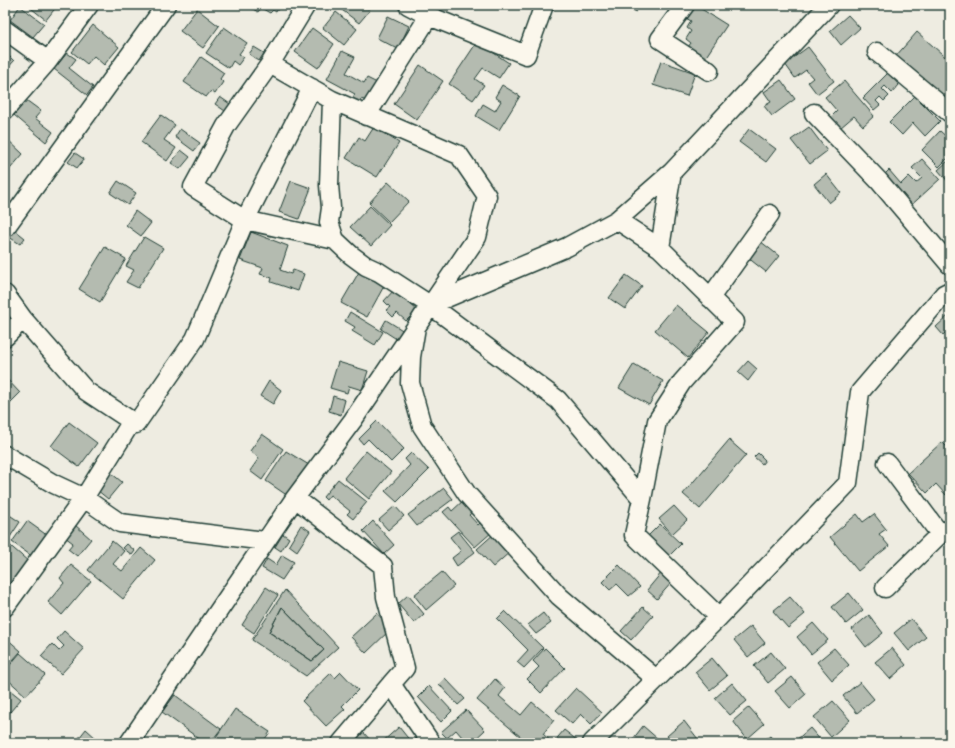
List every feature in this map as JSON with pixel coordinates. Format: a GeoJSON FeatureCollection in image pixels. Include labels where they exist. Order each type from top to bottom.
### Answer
{"type":"FeatureCollection","features":[{"type":"Feature","properties":{"kind":"street"},"geometry":{"type":"LineString","coordinates":[[5,110],[48,61],[89,5]]}},
{"type":"Feature","properties":{"kind":"street"},"geometry":{"type":"LineString","coordinates":[[5,228],[166,5]]}},
{"type":"Feature","properties":{"kind":"street"},"geometry":{"type":"LineString","coordinates":[[306,5],[270,64],[226,126],[193,187],[245,220],[335,240]]}},
{"type":"Feature","properties":{"kind":"street"},"geometry":{"type":"LineString","coordinates":[[408,5],[429,16],[526,55],[544,5]]}},
{"type":"Feature","properties":{"kind":"street"},"geometry":{"type":"LineString","coordinates":[[685,5],[660,39],[709,71]]}},
{"type":"Feature","properties":{"kind":"street"},"geometry":{"type":"LineString","coordinates":[[656,679],[559,596],[467,494],[422,426],[410,383],[411,357],[416,327],[430,305],[567,246],[617,220],[672,172],[829,5]]}},
{"type":"Feature","properties":{"kind":"street"},"geometry":{"type":"LineString","coordinates":[[366,116],[429,16]]}},
{"type":"Feature","properties":{"kind":"street"},"geometry":{"type":"LineString","coordinates":[[5,30],[48,61]]}},
{"type":"Feature","properties":{"kind":"street"},"geometry":{"type":"LineString","coordinates":[[877,52],[950,113]]}},
{"type":"Feature","properties":{"kind":"street"},"geometry":{"type":"LineString","coordinates":[[129,743],[265,541],[353,420],[477,238],[487,196],[459,155],[332,100],[270,64]]}},
{"type":"Feature","properties":{"kind":"street"},"geometry":{"type":"LineString","coordinates":[[5,294],[23,319],[86,391],[136,424],[195,339],[245,220],[312,88]]}},
{"type":"Feature","properties":{"kind":"street"},"geometry":{"type":"LineString","coordinates":[[332,100],[329,185],[331,208],[329,222],[335,240],[351,255],[366,266],[379,272],[430,305],[558,400],[642,499]]}},
{"type":"Feature","properties":{"kind":"street"},"geometry":{"type":"LineString","coordinates":[[814,113],[879,181],[950,264]]}},
{"type":"Feature","properties":{"kind":"street"},"geometry":{"type":"LineString","coordinates":[[660,248],[672,172]]}},
{"type":"Feature","properties":{"kind":"street"},"geometry":{"type":"LineString","coordinates":[[710,298],[770,214]]}},
{"type":"Feature","properties":{"kind":"street"},"geometry":{"type":"LineString","coordinates":[[617,220],[660,248],[736,322],[682,382],[657,421],[634,535],[719,617]]}},
{"type":"Feature","properties":{"kind":"street"},"geometry":{"type":"LineString","coordinates":[[592,743],[719,617],[848,483],[860,392],[944,294],[950,291]]}},
{"type":"Feature","properties":{"kind":"street"},"geometry":{"type":"LineString","coordinates":[[5,337],[23,319]]}},
{"type":"Feature","properties":{"kind":"street"},"geometry":{"type":"LineString","coordinates":[[5,607],[84,498],[132,421]]}},
{"type":"Feature","properties":{"kind":"street"},"geometry":{"type":"LineString","coordinates":[[5,455],[54,484],[84,498],[120,523],[265,541]]}},
{"type":"Feature","properties":{"kind":"street"},"geometry":{"type":"LineString","coordinates":[[885,588],[945,532],[887,463]]}},
{"type":"Feature","properties":{"kind":"street"},"geometry":{"type":"LineString","coordinates":[[295,498],[383,566],[386,596],[405,668],[341,743]]}},
{"type":"Feature","properties":{"kind":"street"},"geometry":{"type":"LineString","coordinates":[[391,684],[431,743]]}},
{"type":"Feature","properties":{"kind":"building"},"geometry":{"type":"Polygon","coordinates":[[[27,5],[56,5],[57,6],[46,20],[27,5]]]}},
{"type":"Feature","properties":{"kind":"building"},"geometry":{"type":"Polygon","coordinates":[[[246,5],[280,5],[276,12],[273,10],[270,13],[261,8],[258,12],[246,5]]]}},
{"type":"Feature","properties":{"kind":"building"},"geometry":{"type":"Polygon","coordinates":[[[339,5],[365,5],[370,10],[359,23],[338,7],[339,5]]]}},
{"type":"Feature","properties":{"kind":"building"},"geometry":{"type":"Polygon","coordinates":[[[626,5],[640,5],[636,12],[626,5]]]}},
{"type":"Feature","properties":{"kind":"building"},"geometry":{"type":"Polygon","coordinates":[[[695,5],[727,25],[701,64],[684,52],[691,43],[686,39],[691,31],[687,28],[691,21],[686,18],[695,5]]]}},
{"type":"Feature","properties":{"kind":"building"},"geometry":{"type":"Polygon","coordinates":[[[20,6],[44,24],[33,37],[10,20],[20,6]]]}},
{"type":"Feature","properties":{"kind":"building"},"geometry":{"type":"Polygon","coordinates":[[[197,9],[219,26],[203,48],[180,31],[197,9]]]}},
{"type":"Feature","properties":{"kind":"building"},"geometry":{"type":"Polygon","coordinates":[[[336,12],[357,29],[344,45],[323,28],[336,12]]]}},
{"type":"Feature","properties":{"kind":"building"},"geometry":{"type":"Polygon","coordinates":[[[848,15],[860,28],[841,45],[830,31],[848,15]]]}},
{"type":"Feature","properties":{"kind":"building"},"geometry":{"type":"Polygon","coordinates":[[[388,16],[409,26],[398,49],[377,38],[388,16]]]}},
{"type":"Feature","properties":{"kind":"building"},"geometry":{"type":"Polygon","coordinates":[[[93,25],[119,47],[104,65],[94,56],[87,64],[72,52],[93,25]]]}},
{"type":"Feature","properties":{"kind":"building"},"geometry":{"type":"Polygon","coordinates":[[[224,27],[247,43],[239,54],[244,57],[238,65],[233,61],[229,68],[206,53],[224,27]]]}},
{"type":"Feature","properties":{"kind":"building"},"geometry":{"type":"Polygon","coordinates":[[[312,28],[334,44],[318,68],[295,52],[312,28]]]}},
{"type":"Feature","properties":{"kind":"building"},"geometry":{"type":"Polygon","coordinates":[[[917,32],[950,61],[950,104],[895,57],[917,32]]]}},
{"type":"Feature","properties":{"kind":"building"},"geometry":{"type":"Polygon","coordinates":[[[477,42],[509,63],[499,78],[483,68],[475,79],[484,85],[473,100],[449,84],[477,42]]]}},
{"type":"Feature","properties":{"kind":"building"},"geometry":{"type":"Polygon","coordinates":[[[254,47],[264,53],[259,61],[249,54],[254,47]]]}},
{"type":"Feature","properties":{"kind":"building"},"geometry":{"type":"Polygon","coordinates":[[[808,47],[834,81],[817,94],[808,82],[813,78],[806,70],[795,78],[785,64],[808,47]]]}},
{"type":"Feature","properties":{"kind":"building"},"geometry":{"type":"Polygon","coordinates":[[[342,51],[355,57],[346,73],[364,83],[367,78],[377,83],[367,101],[361,99],[359,103],[352,99],[355,94],[327,79],[342,51]]]}},
{"type":"Feature","properties":{"kind":"building"},"geometry":{"type":"Polygon","coordinates":[[[5,52],[14,61],[5,71],[5,52]]]}},
{"type":"Feature","properties":{"kind":"building"},"geometry":{"type":"Polygon","coordinates":[[[67,53],[76,59],[69,68],[93,87],[87,95],[54,69],[67,53]]]}},
{"type":"Feature","properties":{"kind":"building"},"geometry":{"type":"Polygon","coordinates":[[[201,57],[224,73],[220,79],[223,82],[215,94],[211,91],[206,97],[184,82],[201,57]]]}},
{"type":"Feature","properties":{"kind":"building"},"geometry":{"type":"Polygon","coordinates":[[[661,61],[695,73],[687,96],[653,85],[661,61]]]}},
{"type":"Feature","properties":{"kind":"building"},"geometry":{"type":"Polygon","coordinates":[[[420,65],[443,81],[417,120],[394,104],[420,65]]]}},
{"type":"Feature","properties":{"kind":"building"},"geometry":{"type":"Polygon","coordinates":[[[888,73],[899,85],[892,93],[885,86],[882,89],[889,96],[884,101],[880,97],[876,101],[880,105],[874,110],[863,98],[888,73]]]}},
{"type":"Feature","properties":{"kind":"building"},"geometry":{"type":"Polygon","coordinates":[[[781,80],[795,99],[772,116],[764,106],[771,102],[764,92],[781,80]]]}},
{"type":"Feature","properties":{"kind":"building"},"geometry":{"type":"Polygon","coordinates":[[[844,81],[874,116],[863,126],[854,116],[840,128],[831,117],[837,111],[825,97],[844,81]]]}},
{"type":"Feature","properties":{"kind":"building"},"geometry":{"type":"Polygon","coordinates":[[[502,85],[520,96],[499,130],[476,116],[483,104],[495,111],[501,101],[495,97],[502,85]]]}},
{"type":"Feature","properties":{"kind":"building"},"geometry":{"type":"Polygon","coordinates":[[[915,96],[940,121],[925,136],[913,123],[902,135],[889,122],[915,96]]]}},
{"type":"Feature","properties":{"kind":"building"},"geometry":{"type":"Polygon","coordinates":[[[220,97],[230,104],[225,111],[215,104],[220,97]]]}},
{"type":"Feature","properties":{"kind":"building"},"geometry":{"type":"Polygon","coordinates":[[[26,100],[41,111],[35,118],[53,132],[46,142],[14,115],[26,100]]]}},
{"type":"Feature","properties":{"kind":"building"},"geometry":{"type":"Polygon","coordinates":[[[161,115],[175,125],[164,140],[176,148],[167,161],[141,142],[161,115]]]}},
{"type":"Feature","properties":{"kind":"building"},"geometry":{"type":"Polygon","coordinates":[[[374,127],[399,143],[377,177],[346,158],[359,137],[365,141],[374,127]]]}},
{"type":"Feature","properties":{"kind":"building"},"geometry":{"type":"Polygon","coordinates":[[[809,127],[827,151],[810,164],[791,140],[809,127]]]}},
{"type":"Feature","properties":{"kind":"building"},"geometry":{"type":"Polygon","coordinates":[[[180,129],[200,143],[194,151],[175,137],[180,129]]]}},
{"type":"Feature","properties":{"kind":"building"},"geometry":{"type":"Polygon","coordinates":[[[749,129],[776,149],[766,162],[739,142],[749,129]]]}},
{"type":"Feature","properties":{"kind":"building"},"geometry":{"type":"Polygon","coordinates":[[[940,131],[950,140],[950,156],[939,167],[922,150],[940,131]]]}},
{"type":"Feature","properties":{"kind":"building"},"geometry":{"type":"Polygon","coordinates":[[[5,137],[23,154],[10,169],[5,165],[5,137]]]}},
{"type":"Feature","properties":{"kind":"building"},"geometry":{"type":"Polygon","coordinates":[[[181,150],[190,157],[180,169],[171,163],[181,150]]]}},
{"type":"Feature","properties":{"kind":"building"},"geometry":{"type":"Polygon","coordinates":[[[75,153],[84,159],[77,168],[68,162],[75,153]]]}},
{"type":"Feature","properties":{"kind":"building"},"geometry":{"type":"Polygon","coordinates":[[[922,159],[940,179],[907,209],[879,180],[889,170],[901,184],[909,176],[916,183],[922,178],[912,168],[922,159]]]}},
{"type":"Feature","properties":{"kind":"building"},"geometry":{"type":"Polygon","coordinates":[[[948,161],[950,163],[950,184],[938,170],[948,161]]]}},
{"type":"Feature","properties":{"kind":"building"},"geometry":{"type":"Polygon","coordinates":[[[826,174],[841,193],[829,203],[814,184],[826,174]]]}},
{"type":"Feature","properties":{"kind":"building"},"geometry":{"type":"Polygon","coordinates":[[[118,181],[136,193],[128,205],[110,193],[118,181]]]}},
{"type":"Feature","properties":{"kind":"building"},"geometry":{"type":"Polygon","coordinates":[[[291,181],[311,188],[299,219],[279,212],[291,181]]]}},
{"type":"Feature","properties":{"kind":"building"},"geometry":{"type":"Polygon","coordinates":[[[388,182],[409,201],[389,222],[369,203],[388,182]]]}},
{"type":"Feature","properties":{"kind":"building"},"geometry":{"type":"Polygon","coordinates":[[[370,206],[390,225],[371,246],[350,227],[370,206]]]}},
{"type":"Feature","properties":{"kind":"building"},"geometry":{"type":"Polygon","coordinates":[[[135,211],[151,223],[141,236],[126,225],[135,211]]]}},
{"type":"Feature","properties":{"kind":"building"},"geometry":{"type":"Polygon","coordinates":[[[15,230],[25,238],[20,244],[9,237],[15,230]]]}},
{"type":"Feature","properties":{"kind":"building"},"geometry":{"type":"Polygon","coordinates":[[[251,232],[288,246],[280,270],[291,274],[293,270],[304,274],[298,291],[271,282],[272,278],[260,274],[263,268],[240,260],[251,232]]]}},
{"type":"Feature","properties":{"kind":"building"},"geometry":{"type":"Polygon","coordinates":[[[144,237],[163,248],[138,288],[126,282],[134,270],[126,266],[144,237]]]}},
{"type":"Feature","properties":{"kind":"building"},"geometry":{"type":"Polygon","coordinates":[[[760,241],[779,256],[766,272],[747,257],[760,241]]]}},
{"type":"Feature","properties":{"kind":"building"},"geometry":{"type":"Polygon","coordinates":[[[105,247],[126,259],[100,302],[79,289],[105,247]]]}},
{"type":"Feature","properties":{"kind":"building"},"geometry":{"type":"Polygon","coordinates":[[[359,272],[384,286],[367,317],[341,303],[359,272]]]}},
{"type":"Feature","properties":{"kind":"building"},"geometry":{"type":"Polygon","coordinates":[[[626,275],[642,286],[625,309],[609,298],[626,275]]]}},
{"type":"Feature","properties":{"kind":"building"},"geometry":{"type":"Polygon","coordinates":[[[394,290],[417,310],[406,321],[397,313],[393,317],[386,310],[390,307],[384,301],[394,290]]]}},
{"type":"Feature","properties":{"kind":"building"},"geometry":{"type":"Polygon","coordinates":[[[676,305],[709,332],[688,358],[655,330],[676,305]]]}},
{"type":"Feature","properties":{"kind":"building"},"geometry":{"type":"Polygon","coordinates":[[[350,312],[383,332],[375,345],[352,331],[355,327],[345,321],[350,312]]]}},
{"type":"Feature","properties":{"kind":"building"},"geometry":{"type":"Polygon","coordinates":[[[950,314],[950,328],[943,335],[936,327],[950,314]]]}},
{"type":"Feature","properties":{"kind":"building"},"geometry":{"type":"Polygon","coordinates":[[[386,320],[404,331],[398,340],[381,329],[386,320]]]}},
{"type":"Feature","properties":{"kind":"building"},"geometry":{"type":"Polygon","coordinates":[[[748,361],[757,369],[748,381],[738,372],[748,361]]]}},
{"type":"Feature","properties":{"kind":"building"},"geometry":{"type":"Polygon","coordinates":[[[338,362],[368,371],[362,390],[349,386],[347,393],[330,388],[338,362]]]}},
{"type":"Feature","properties":{"kind":"building"},"geometry":{"type":"Polygon","coordinates":[[[634,364],[663,381],[649,405],[619,388],[634,364]]]}},
{"type":"Feature","properties":{"kind":"building"},"geometry":{"type":"Polygon","coordinates":[[[5,377],[20,393],[7,406],[5,404],[5,377]]]}},
{"type":"Feature","properties":{"kind":"building"},"geometry":{"type":"Polygon","coordinates":[[[269,381],[281,390],[273,404],[260,396],[269,381]]]}},
{"type":"Feature","properties":{"kind":"building"},"geometry":{"type":"Polygon","coordinates":[[[333,396],[345,400],[341,415],[329,411],[333,396]]]}},
{"type":"Feature","properties":{"kind":"building"},"geometry":{"type":"Polygon","coordinates":[[[377,421],[404,449],[391,462],[368,439],[363,444],[359,439],[377,421]]]}},
{"type":"Feature","properties":{"kind":"building"},"geometry":{"type":"Polygon","coordinates":[[[69,422],[97,443],[79,467],[51,446],[69,422]]]}},
{"type":"Feature","properties":{"kind":"building"},"geometry":{"type":"Polygon","coordinates":[[[262,434],[283,449],[262,480],[250,471],[259,458],[250,451],[262,434]]]}},
{"type":"Feature","properties":{"kind":"building"},"geometry":{"type":"Polygon","coordinates":[[[729,440],[746,455],[700,509],[683,494],[729,440]]]}},
{"type":"Feature","properties":{"kind":"building"},"geometry":{"type":"Polygon","coordinates":[[[942,442],[950,450],[950,492],[946,495],[936,484],[927,493],[908,473],[942,442]]]}},
{"type":"Feature","properties":{"kind":"building"},"geometry":{"type":"Polygon","coordinates":[[[286,451],[309,465],[288,496],[266,481],[286,451]]]}},
{"type":"Feature","properties":{"kind":"building"},"geometry":{"type":"Polygon","coordinates":[[[366,451],[391,472],[369,499],[344,478],[366,451]]]}},
{"type":"Feature","properties":{"kind":"building"},"geometry":{"type":"Polygon","coordinates":[[[411,453],[429,470],[397,502],[385,491],[410,465],[405,459],[411,453]]]}},
{"type":"Feature","properties":{"kind":"building"},"geometry":{"type":"Polygon","coordinates":[[[758,453],[765,460],[762,464],[754,457],[758,453]]]}},
{"type":"Feature","properties":{"kind":"building"},"geometry":{"type":"Polygon","coordinates":[[[111,473],[122,482],[108,499],[97,490],[111,473]]]}},
{"type":"Feature","properties":{"kind":"building"},"geometry":{"type":"Polygon","coordinates":[[[338,479],[367,502],[353,519],[347,514],[350,511],[330,495],[326,500],[323,497],[338,479]]]}},
{"type":"Feature","properties":{"kind":"building"},"geometry":{"type":"Polygon","coordinates":[[[444,488],[453,499],[417,526],[408,515],[444,488]]]}},
{"type":"Feature","properties":{"kind":"building"},"geometry":{"type":"Polygon","coordinates":[[[465,499],[475,510],[469,515],[478,525],[482,521],[492,532],[475,547],[443,512],[449,507],[452,511],[465,499]]]}},
{"type":"Feature","properties":{"kind":"building"},"geometry":{"type":"Polygon","coordinates":[[[395,506],[404,516],[388,530],[379,520],[395,506]]]}},
{"type":"Feature","properties":{"kind":"building"},"geometry":{"type":"Polygon","coordinates":[[[674,506],[687,520],[672,534],[659,519],[674,506]]]}},
{"type":"Feature","properties":{"kind":"building"},"geometry":{"type":"Polygon","coordinates":[[[8,514],[20,522],[10,537],[5,534],[5,518],[8,514]]]}},
{"type":"Feature","properties":{"kind":"building"},"geometry":{"type":"Polygon","coordinates":[[[857,514],[863,522],[874,514],[886,529],[879,534],[889,546],[858,571],[830,537],[857,514]]]}},
{"type":"Feature","properties":{"kind":"building"},"geometry":{"type":"Polygon","coordinates":[[[27,521],[48,536],[33,557],[12,542],[27,521]]]}},
{"type":"Feature","properties":{"kind":"building"},"geometry":{"type":"Polygon","coordinates":[[[373,521],[394,545],[384,554],[363,531],[373,521]]]}},
{"type":"Feature","properties":{"kind":"building"},"geometry":{"type":"Polygon","coordinates":[[[660,524],[681,544],[667,558],[646,538],[660,524]]]}},
{"type":"Feature","properties":{"kind":"building"},"geometry":{"type":"Polygon","coordinates":[[[75,525],[91,539],[77,556],[68,549],[73,543],[65,537],[75,525]]]}},
{"type":"Feature","properties":{"kind":"building"},"geometry":{"type":"Polygon","coordinates":[[[301,525],[310,531],[297,551],[289,545],[301,525]]]}},
{"type":"Feature","properties":{"kind":"building"},"geometry":{"type":"Polygon","coordinates":[[[458,531],[475,552],[457,566],[452,558],[461,551],[450,537],[458,531]]]}},
{"type":"Feature","properties":{"kind":"building"},"geometry":{"type":"Polygon","coordinates":[[[495,533],[511,551],[493,567],[477,549],[495,533]]]}},
{"type":"Feature","properties":{"kind":"building"},"geometry":{"type":"Polygon","coordinates":[[[283,534],[289,538],[281,551],[275,547],[283,534]]]}},
{"type":"Feature","properties":{"kind":"building"},"geometry":{"type":"Polygon","coordinates":[[[112,541],[124,551],[113,564],[122,571],[141,548],[155,560],[123,599],[88,570],[112,541]]]}},
{"type":"Feature","properties":{"kind":"building"},"geometry":{"type":"Polygon","coordinates":[[[6,542],[29,562],[5,591],[5,543],[6,542]]]}},
{"type":"Feature","properties":{"kind":"building"},"geometry":{"type":"Polygon","coordinates":[[[127,544],[135,551],[132,555],[123,548],[127,544]]]}},
{"type":"Feature","properties":{"kind":"building"},"geometry":{"type":"Polygon","coordinates":[[[282,555],[294,562],[282,580],[262,568],[267,559],[276,565],[282,555]]]}},
{"type":"Feature","properties":{"kind":"building"},"geometry":{"type":"Polygon","coordinates":[[[71,565],[91,581],[62,615],[48,602],[64,583],[60,578],[71,565]]]}},
{"type":"Feature","properties":{"kind":"building"},"geometry":{"type":"Polygon","coordinates":[[[619,565],[640,587],[629,596],[617,584],[610,590],[602,582],[619,565]]]}},
{"type":"Feature","properties":{"kind":"building"},"geometry":{"type":"Polygon","coordinates":[[[442,572],[454,586],[426,610],[414,595],[442,572]]]}},
{"type":"Feature","properties":{"kind":"building"},"geometry":{"type":"Polygon","coordinates":[[[662,572],[673,581],[657,599],[647,590],[662,572]]]}},
{"type":"Feature","properties":{"kind":"building"},"geometry":{"type":"Polygon","coordinates":[[[266,587],[278,595],[254,633],[242,625],[266,587]]]}},
{"type":"Feature","properties":{"kind":"building"},"geometry":{"type":"Polygon","coordinates":[[[285,590],[338,647],[306,676],[252,640],[285,590]],[[282,607],[269,632],[312,661],[324,650],[282,607]]]}},
{"type":"Feature","properties":{"kind":"building"},"geometry":{"type":"Polygon","coordinates":[[[849,593],[863,610],[846,624],[832,607],[849,593]]]}},
{"type":"Feature","properties":{"kind":"building"},"geometry":{"type":"Polygon","coordinates":[[[408,595],[424,614],[414,623],[398,604],[408,595]]]}},
{"type":"Feature","properties":{"kind":"building"},"geometry":{"type":"Polygon","coordinates":[[[790,597],[805,614],[788,628],[773,611],[790,597]]]}},
{"type":"Feature","properties":{"kind":"building"},"geometry":{"type":"Polygon","coordinates":[[[282,607],[324,650],[312,661],[269,632],[282,607]]]}},
{"type":"Feature","properties":{"kind":"building"},"geometry":{"type":"Polygon","coordinates":[[[643,607],[653,616],[631,640],[621,631],[643,607]]]}},
{"type":"Feature","properties":{"kind":"building"},"geometry":{"type":"Polygon","coordinates":[[[505,611],[543,648],[524,668],[517,662],[528,650],[497,619],[505,611]]]}},
{"type":"Feature","properties":{"kind":"building"},"geometry":{"type":"Polygon","coordinates":[[[377,613],[391,629],[366,653],[351,637],[377,613]]]}},
{"type":"Feature","properties":{"kind":"building"},"geometry":{"type":"Polygon","coordinates":[[[543,613],[551,623],[536,634],[528,625],[543,613]]]}},
{"type":"Feature","properties":{"kind":"building"},"geometry":{"type":"Polygon","coordinates":[[[869,615],[883,633],[866,647],[852,629],[869,615]]]}},
{"type":"Feature","properties":{"kind":"building"},"geometry":{"type":"Polygon","coordinates":[[[911,619],[926,637],[909,651],[894,633],[911,619]]]}},
{"type":"Feature","properties":{"kind":"building"},"geometry":{"type":"Polygon","coordinates":[[[813,623],[828,640],[811,654],[797,637],[813,623]]]}},
{"type":"Feature","properties":{"kind":"building"},"geometry":{"type":"Polygon","coordinates":[[[751,626],[765,643],[748,657],[734,640],[751,626]]]}},
{"type":"Feature","properties":{"kind":"building"},"geometry":{"type":"Polygon","coordinates":[[[64,631],[84,649],[61,674],[41,656],[52,644],[59,651],[64,646],[57,639],[64,631]]]}},
{"type":"Feature","properties":{"kind":"building"},"geometry":{"type":"Polygon","coordinates":[[[5,637],[21,651],[5,669],[5,637]]]}},
{"type":"Feature","properties":{"kind":"building"},"geometry":{"type":"Polygon","coordinates":[[[545,648],[565,668],[541,693],[527,679],[539,667],[533,661],[545,648]]]}},
{"type":"Feature","properties":{"kind":"building"},"geometry":{"type":"Polygon","coordinates":[[[834,648],[849,665],[832,680],[817,662],[834,648]]]}},
{"type":"Feature","properties":{"kind":"building"},"geometry":{"type":"Polygon","coordinates":[[[892,648],[906,665],[890,679],[875,662],[892,648]]]}},
{"type":"Feature","properties":{"kind":"building"},"geometry":{"type":"Polygon","coordinates":[[[771,652],[785,669],[768,683],[754,666],[771,652]]]}},
{"type":"Feature","properties":{"kind":"building"},"geometry":{"type":"Polygon","coordinates":[[[20,653],[45,675],[26,696],[5,677],[5,671],[20,653]]]}},
{"type":"Feature","properties":{"kind":"building"},"geometry":{"type":"Polygon","coordinates":[[[712,658],[727,676],[710,690],[695,672],[712,658]]]}},
{"type":"Feature","properties":{"kind":"building"},"geometry":{"type":"Polygon","coordinates":[[[341,672],[358,690],[342,706],[345,709],[326,726],[302,701],[331,673],[335,678],[341,672]]]}},
{"type":"Feature","properties":{"kind":"building"},"geometry":{"type":"Polygon","coordinates":[[[792,677],[806,694],[790,708],[775,691],[792,677]]]}},
{"type":"Feature","properties":{"kind":"building"},"geometry":{"type":"Polygon","coordinates":[[[445,678],[465,699],[458,705],[439,684],[445,678]]]}},
{"type":"Feature","properties":{"kind":"building"},"geometry":{"type":"Polygon","coordinates":[[[495,679],[505,688],[499,696],[521,715],[532,702],[554,720],[543,734],[553,743],[528,743],[477,700],[495,679]]]}},
{"type":"Feature","properties":{"kind":"building"},"geometry":{"type":"Polygon","coordinates":[[[860,682],[874,699],[857,713],[843,696],[860,682]]]}},
{"type":"Feature","properties":{"kind":"building"},"geometry":{"type":"Polygon","coordinates":[[[732,683],[747,701],[730,715],[715,698],[732,683]]]}},
{"type":"Feature","properties":{"kind":"building"},"geometry":{"type":"Polygon","coordinates":[[[5,686],[21,699],[5,718],[5,686]]]}},
{"type":"Feature","properties":{"kind":"building"},"geometry":{"type":"Polygon","coordinates":[[[429,686],[452,711],[441,722],[418,697],[429,686]]]}},
{"type":"Feature","properties":{"kind":"building"},"geometry":{"type":"Polygon","coordinates":[[[576,688],[602,712],[591,724],[581,714],[572,724],[556,710],[576,688]]]}},
{"type":"Feature","properties":{"kind":"building"},"geometry":{"type":"Polygon","coordinates":[[[175,695],[221,729],[210,743],[205,743],[162,712],[175,695]]]}},
{"type":"Feature","properties":{"kind":"building"},"geometry":{"type":"Polygon","coordinates":[[[833,701],[850,720],[831,737],[814,717],[833,701]]]}},
{"type":"Feature","properties":{"kind":"building"},"geometry":{"type":"Polygon","coordinates":[[[749,707],[764,724],[747,739],[733,721],[749,707]]]}},
{"type":"Feature","properties":{"kind":"building"},"geometry":{"type":"Polygon","coordinates":[[[235,709],[270,732],[262,743],[224,743],[216,737],[235,709]]]}},
{"type":"Feature","properties":{"kind":"building"},"geometry":{"type":"Polygon","coordinates":[[[466,710],[485,730],[471,743],[456,743],[462,737],[456,730],[447,738],[441,732],[466,710]]]}},
{"type":"Feature","properties":{"kind":"building"},"geometry":{"type":"Polygon","coordinates":[[[684,721],[698,739],[693,743],[673,743],[667,736],[684,721]]]}},
{"type":"Feature","properties":{"kind":"building"},"geometry":{"type":"Polygon","coordinates":[[[643,726],[659,740],[657,743],[630,743],[643,726]]]}},
{"type":"Feature","properties":{"kind":"building"},"geometry":{"type":"Polygon","coordinates":[[[399,727],[411,742],[410,743],[381,743],[399,727]]]}},
{"type":"Feature","properties":{"kind":"building"},"geometry":{"type":"Polygon","coordinates":[[[810,728],[823,743],[794,743],[794,742],[810,728]]]}},
{"type":"Feature","properties":{"kind":"building"},"geometry":{"type":"Polygon","coordinates":[[[86,729],[97,739],[94,743],[75,743],[86,729]]]}},
{"type":"Feature","properties":{"kind":"building"},"geometry":{"type":"Polygon","coordinates":[[[564,730],[578,741],[576,743],[553,743],[564,730]]]}},
{"type":"Feature","properties":{"kind":"building"},"geometry":{"type":"Polygon","coordinates":[[[363,732],[373,743],[350,743],[363,732]]]}},
{"type":"Feature","properties":{"kind":"building"},"geometry":{"type":"Polygon","coordinates":[[[770,736],[776,743],[761,743],[770,736]]]}}]}
